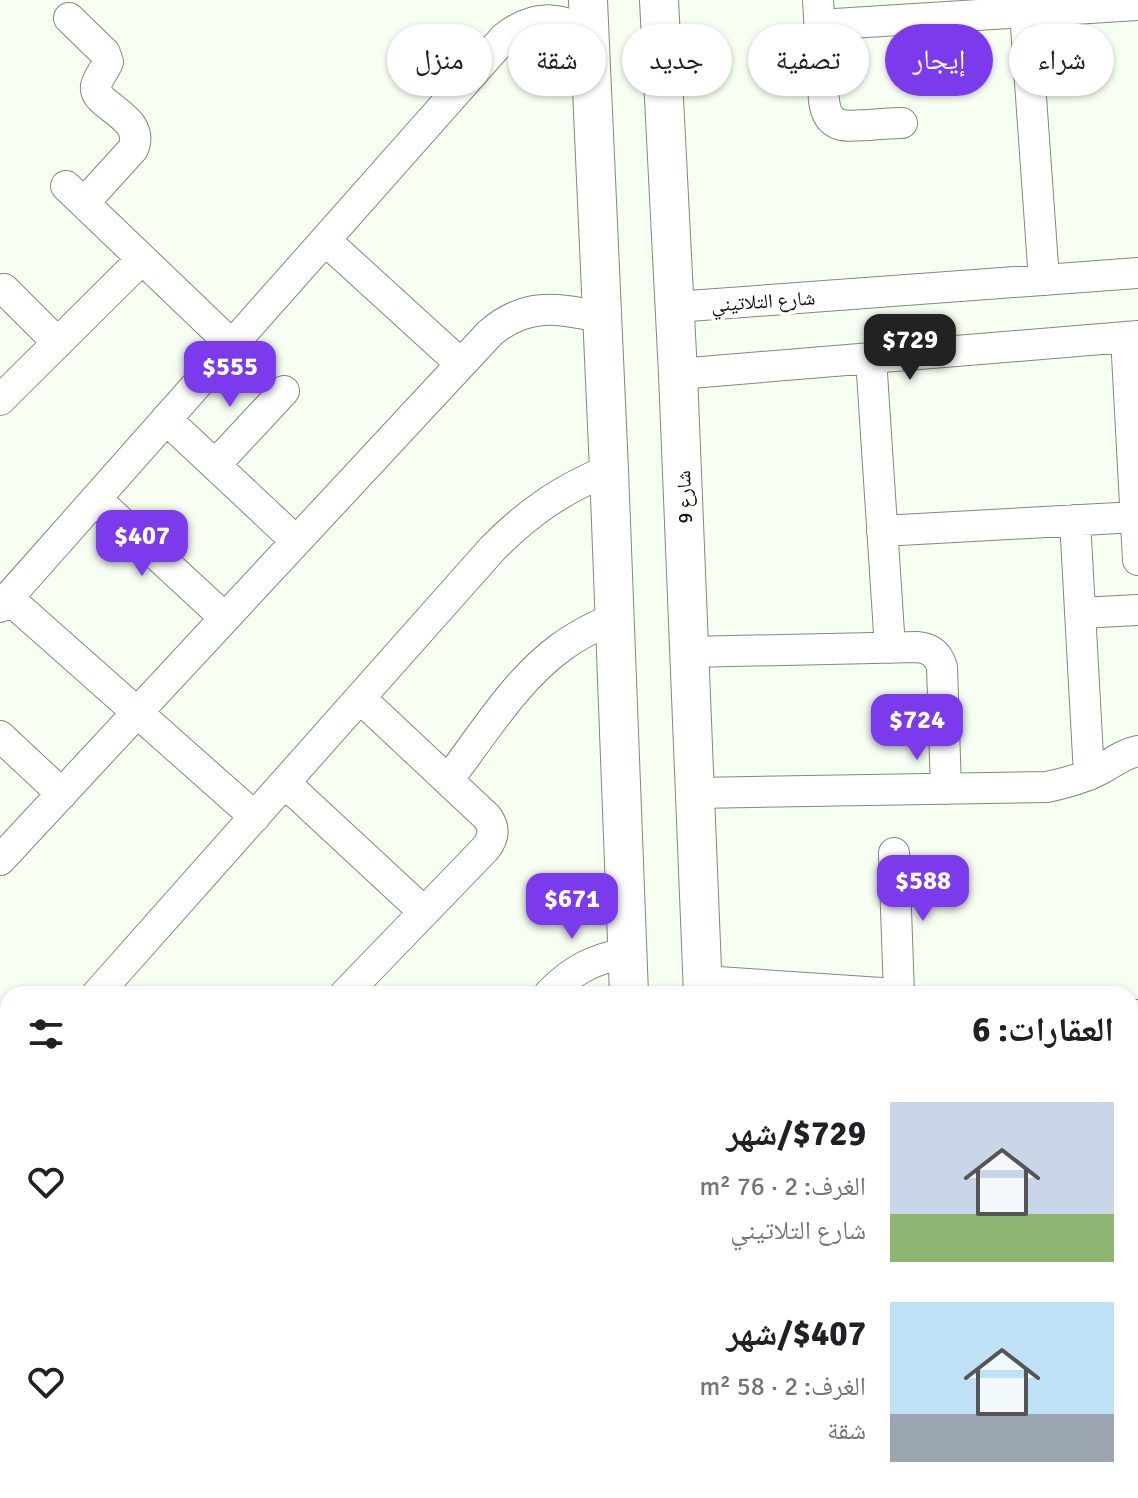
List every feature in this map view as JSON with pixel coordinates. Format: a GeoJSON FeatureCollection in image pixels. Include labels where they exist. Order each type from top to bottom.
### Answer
{"type":"FeatureCollection","features":[{"type":"Feature","properties":{"kind":"main road","name":"شارع 9"},"geometry":{"type":"LineString","coordinates":[[659,0],[703,986]]}},
{"type":"Feature","properties":{"kind":"main road"},"geometry":{"type":"LineString","coordinates":[[589,16],[629,986]]}},
{"type":"Feature","properties":{"kind":"street"},"geometry":{"type":"LineString","coordinates":[[902,123],[845,127],[827,116],[819,12],[1025,12],[1138,5]]}},
{"type":"Feature","properties":{"kind":"street"},"geometry":{"type":"LineString","coordinates":[[1025,12],[1044,280]]}},
{"type":"Feature","properties":{"kind":"street"},"geometry":{"type":"LineString","coordinates":[[255,817],[137,712],[4,602],[504,38],[518,27],[534,21],[568,23],[589,16]]}},
{"type":"Feature","properties":{"kind":"street"},"geometry":{"type":"LineString","coordinates":[[69,18],[105,53],[108,62],[96,91],[133,127],[136,135],[133,149],[75,195],[232,345]]}},
{"type":"Feature","properties":{"kind":"street"},"geometry":{"type":"LineString","coordinates":[[325,240],[461,364]]}},
{"type":"Feature","properties":{"kind":"street"},"geometry":{"type":"LineString","coordinates":[[0,400],[142,259]]}},
{"type":"Feature","properties":{"kind":"street","name":"شارع التلاتيني"},"geometry":{"type":"LineString","coordinates":[[675,307],[1138,273]]}},
{"type":"Feature","properties":{"kind":"street"},"geometry":{"type":"LineString","coordinates":[[4,289],[58,343]]}},
{"type":"Feature","properties":{"kind":"street"},"geometry":{"type":"LineString","coordinates":[[0,860],[501,323],[544,309],[602,317]]}},
{"type":"Feature","properties":{"kind":"street"},"geometry":{"type":"LineString","coordinates":[[678,374],[1132,337],[1138,560]]}},
{"type":"Feature","properties":{"kind":"street"},"geometry":{"type":"LineString","coordinates":[[871,358],[890,648]]}},
{"type":"Feature","properties":{"kind":"street"},"geometry":{"type":"LineString","coordinates":[[215,465],[284,391]]}},
{"type":"Feature","properties":{"kind":"street"},"geometry":{"type":"LineString","coordinates":[[166,419],[296,541]]}},
{"type":"Feature","properties":{"kind":"street"},"geometry":{"type":"LineString","coordinates":[[104,986],[513,528],[558,494],[609,470]]}},
{"type":"Feature","properties":{"kind":"street"},"geometry":{"type":"LineString","coordinates":[[96,499],[225,618]]}},
{"type":"Feature","properties":{"kind":"street"},"geometry":{"type":"LineString","coordinates":[[882,531],[1136,517]]}},
{"type":"Feature","properties":{"kind":"street"},"geometry":{"type":"LineString","coordinates":[[1075,520],[1089,775]]}},
{"type":"Feature","properties":{"kind":"street"},"geometry":{"type":"LineString","coordinates":[[1080,613],[1138,610]]}},
{"type":"Feature","properties":{"kind":"street"},"geometry":{"type":"LineString","coordinates":[[448,780],[536,668],[585,631],[614,618]]}},
{"type":"Feature","properties":{"kind":"street"},"geometry":{"type":"LineString","coordinates":[[690,652],[931,650],[942,667],[946,789]]}},
{"type":"Feature","properties":{"kind":"street"},"geometry":{"type":"LineString","coordinates":[[353,986],[485,849],[493,830],[487,817],[360,698]]}},
{"type":"Feature","properties":{"kind":"street"},"geometry":{"type":"LineString","coordinates":[[0,736],[62,794]]}},
{"type":"Feature","properties":{"kind":"street"},"geometry":{"type":"LineString","coordinates":[[696,793],[1047,787],[1089,775],[1119,757],[1138,751]]}},
{"type":"Feature","properties":{"kind":"street"},"geometry":{"type":"LineString","coordinates":[[285,783],[424,912]]}},
{"type":"Feature","properties":{"kind":"street"},"geometry":{"type":"LineString","coordinates":[[894,853],[898,986]]}},
{"type":"Feature","properties":{"kind":"street"},"geometry":{"type":"LineString","coordinates":[[558,986],[577,969],[610,956],[628,953]]}}]}
